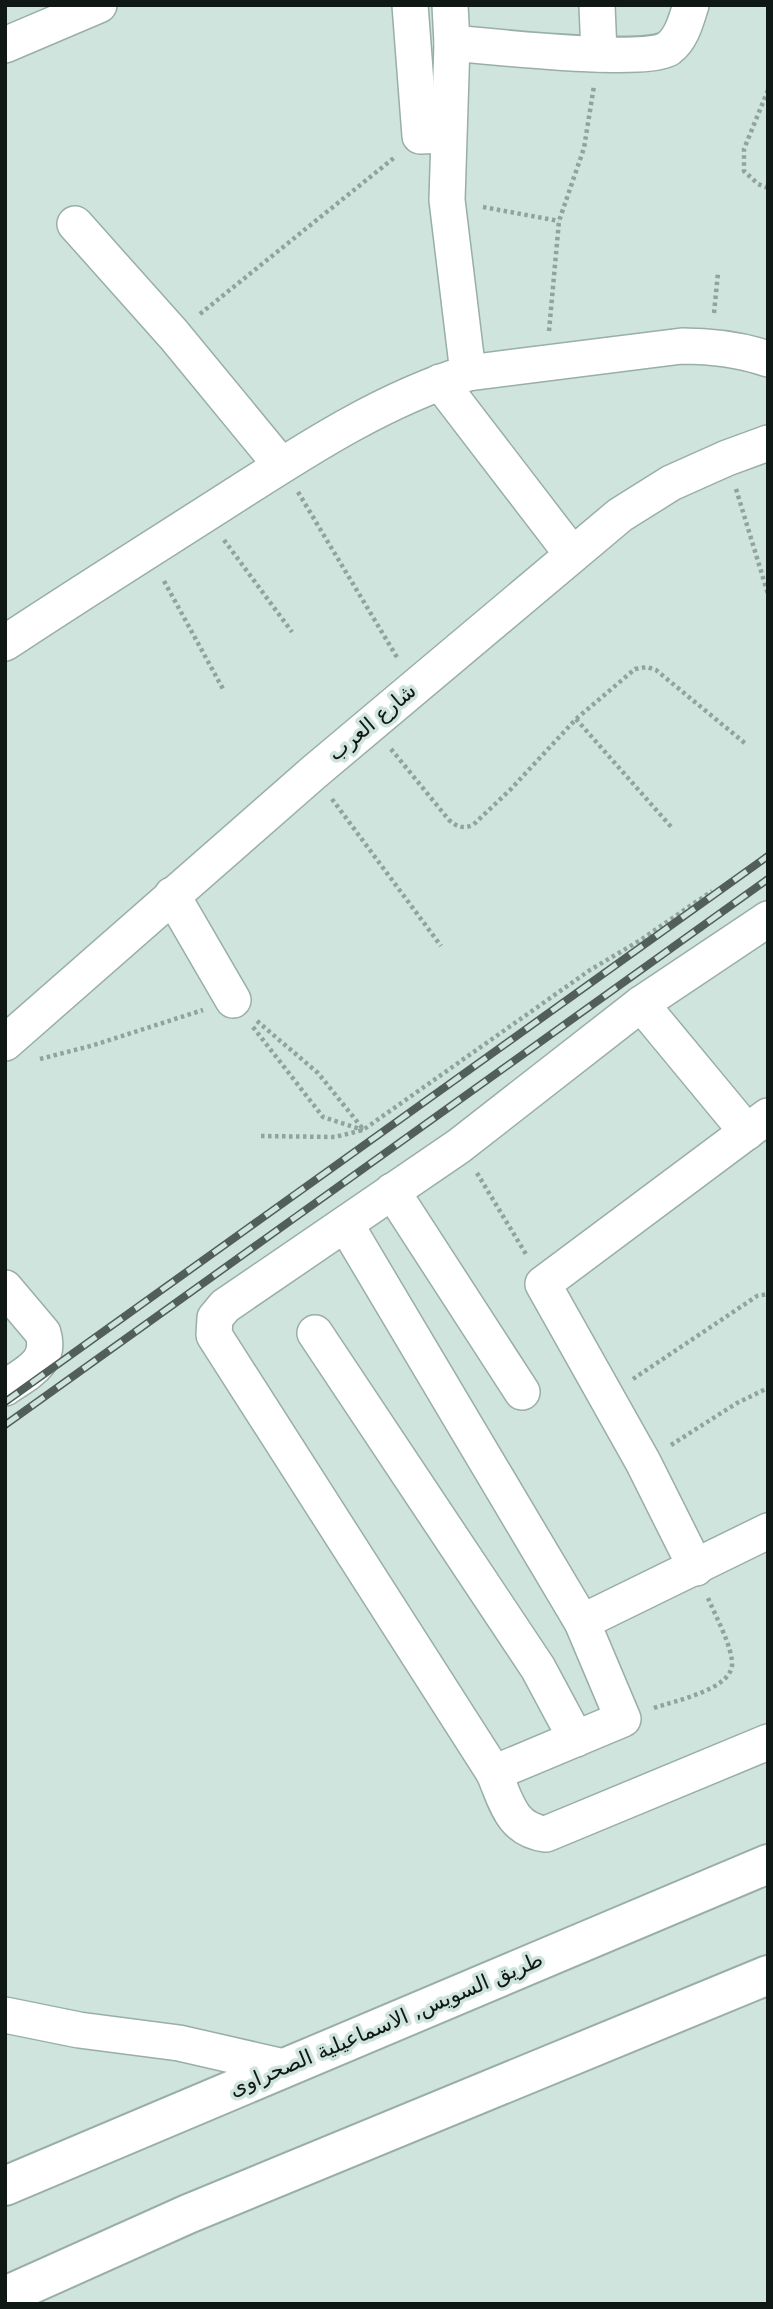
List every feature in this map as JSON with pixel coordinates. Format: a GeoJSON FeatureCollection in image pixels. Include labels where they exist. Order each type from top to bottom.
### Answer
{"type":"FeatureCollection","features":[{"type":"Feature","properties":{"kind":"main road","name":"طريق السويس, الاسماعيلية الصحراوى"},"geometry":{"type":"LineString","coordinates":[[5,2186],[768,1864]]}},
{"type":"Feature","properties":{"kind":"main road"},"geometry":{"type":"LineString","coordinates":[[5,2296],[188,2214],[768,1975]]}},
{"type":"Feature","properties":{"kind":"street"},"geometry":{"type":"LineString","coordinates":[[5,45],[99,5]]}},
{"type":"Feature","properties":{"kind":"street"},"geometry":{"type":"LineString","coordinates":[[410,5],[447,200],[454,378],[572,554]]}},
{"type":"Feature","properties":{"kind":"street"},"geometry":{"type":"LineString","coordinates":[[434,136],[452,43],[450,5]]}},
{"type":"Feature","properties":{"kind":"street"},"geometry":{"type":"LineString","coordinates":[[597,5],[599,54]]}},
{"type":"Feature","properties":{"kind":"street"},"geometry":{"type":"LineString","coordinates":[[452,43],[599,54],[657,53],[669,48],[682,32],[691,5]]}},
{"type":"Feature","properties":{"kind":"street"},"geometry":{"type":"LineString","coordinates":[[75,224],[174,335],[281,466]]}},
{"type":"Feature","properties":{"kind":"street"},"geometry":{"type":"LineString","coordinates":[[5,643],[146,550],[281,466],[385,406],[454,378],[682,346],[741,350],[768,359]]}},
{"type":"Feature","properties":{"kind":"street","name":"شارع العرب"},"geometry":{"type":"LineString","coordinates":[[18,1052],[172,895],[313,772],[572,554],[630,509],[671,483],[727,457],[768,443]]}},
{"type":"Feature","properties":{"kind":"street"},"geometry":{"type":"LineString","coordinates":[[172,895],[233,1000]]}},
{"type":"Feature","properties":{"kind":"street"},"geometry":{"type":"LineString","coordinates":[[768,919],[641,1004],[459,1146],[218,1312],[213,1326],[214,1335],[494,1773],[515,1821],[526,1829],[545,1834],[768,1742]]}},
{"type":"Feature","properties":{"kind":"street"},"geometry":{"type":"LineString","coordinates":[[641,1004],[757,1124],[543,1284],[643,1462],[696,1568]]}},
{"type":"Feature","properties":{"kind":"street"},"geometry":{"type":"LineString","coordinates":[[392,1192],[522,1392]]}},
{"type":"Feature","properties":{"kind":"street"},"geometry":{"type":"LineString","coordinates":[[346,1225],[582,1622],[622,1720],[494,1773]]}},
{"type":"Feature","properties":{"kind":"street"},"geometry":{"type":"LineString","coordinates":[[5,1287],[43,1333],[46,1350],[38,1366],[5,1388]]}},
{"type":"Feature","properties":{"kind":"street"},"geometry":{"type":"LineString","coordinates":[[315,1333],[538,1668],[576,1739]]}},
{"type":"Feature","properties":{"kind":"street"},"geometry":{"type":"LineString","coordinates":[[582,1622],[768,1531]]}},
{"type":"Feature","properties":{"kind":"street"},"geometry":{"type":"LineString","coordinates":[[5,2015],[79,2030],[179,2043],[284,2067]]}},
{"type":"Feature","properties":{"kind":"path"},"geometry":{"type":"LineString","coordinates":[[545,364],[559,221],[584,148],[599,54]]}},
{"type":"Feature","properties":{"kind":"path"},"geometry":{"type":"LineString","coordinates":[[768,90],[744,149],[744,172],[758,184],[768,188]]}},
{"type":"Feature","properties":{"kind":"path"},"geometry":{"type":"LineString","coordinates":[[174,335],[434,136]]}},
{"type":"Feature","properties":{"kind":"path"},"geometry":{"type":"LineString","coordinates":[[447,200],[559,221]]}},
{"type":"Feature","properties":{"kind":"path"},"geometry":{"type":"LineString","coordinates":[[712,346],[718,273]]}},
{"type":"Feature","properties":{"kind":"path"},"geometry":{"type":"LineString","coordinates":[[727,457],[768,594]]}},
{"type":"Feature","properties":{"kind":"path"},"geometry":{"type":"LineString","coordinates":[[281,466],[414,687]]}},
{"type":"Feature","properties":{"kind":"path"},"geometry":{"type":"LineString","coordinates":[[204,514],[292,632]]}},
{"type":"Feature","properties":{"kind":"path"},"geometry":{"type":"LineString","coordinates":[[146,550],[223,689]]}},
{"type":"Feature","properties":{"kind":"path"},"geometry":{"type":"LineString","coordinates":[[370,724],[449,820],[456,826],[466,828],[473,825],[510,790],[576,719],[635,669],[647,667],[656,670],[746,744]]}},
{"type":"Feature","properties":{"kind":"path"},"geometry":{"type":"LineString","coordinates":[[576,719],[673,829]]}},
{"type":"Feature","properties":{"kind":"path"},"geometry":{"type":"LineString","coordinates":[[313,772],[441,946]]}},
{"type":"Feature","properties":{"kind":"path"},"geometry":{"type":"LineString","coordinates":[[261,1136],[335,1137],[363,1130],[590,970],[639,941],[712,891]]}},
{"type":"Feature","properties":{"kind":"path"},"geometry":{"type":"LineString","coordinates":[[233,1000],[318,1073],[363,1130]]}},
{"type":"Feature","properties":{"kind":"path"},"geometry":{"type":"LineString","coordinates":[[233,1000],[323,1117],[363,1130]]}},
{"type":"Feature","properties":{"kind":"path"},"geometry":{"type":"LineString","coordinates":[[18,1052],[94,1045],[233,1000]]}},
{"type":"Feature","properties":{"kind":"path"},"geometry":{"type":"LineString","coordinates":[[459,1146],[492,1196],[543,1284]]}},
{"type":"Feature","properties":{"kind":"path"},"geometry":{"type":"LineString","coordinates":[[606,1398],[757,1296],[768,1294]]}},
{"type":"Feature","properties":{"kind":"path"},"geometry":{"type":"LineString","coordinates":[[643,1462],[737,1403],[768,1388]]}},
{"type":"Feature","properties":{"kind":"path"},"geometry":{"type":"LineString","coordinates":[[622,1720],[720,1685],[729,1676],[731,1654],[696,1568]]}},
{"type":"Feature","properties":{"kind":"railway"},"geometry":{"type":"LineString","coordinates":[[5,1402],[768,856]]}},
{"type":"Feature","properties":{"kind":"railway"},"geometry":{"type":"LineString","coordinates":[[5,1425],[768,879]]}}]}
